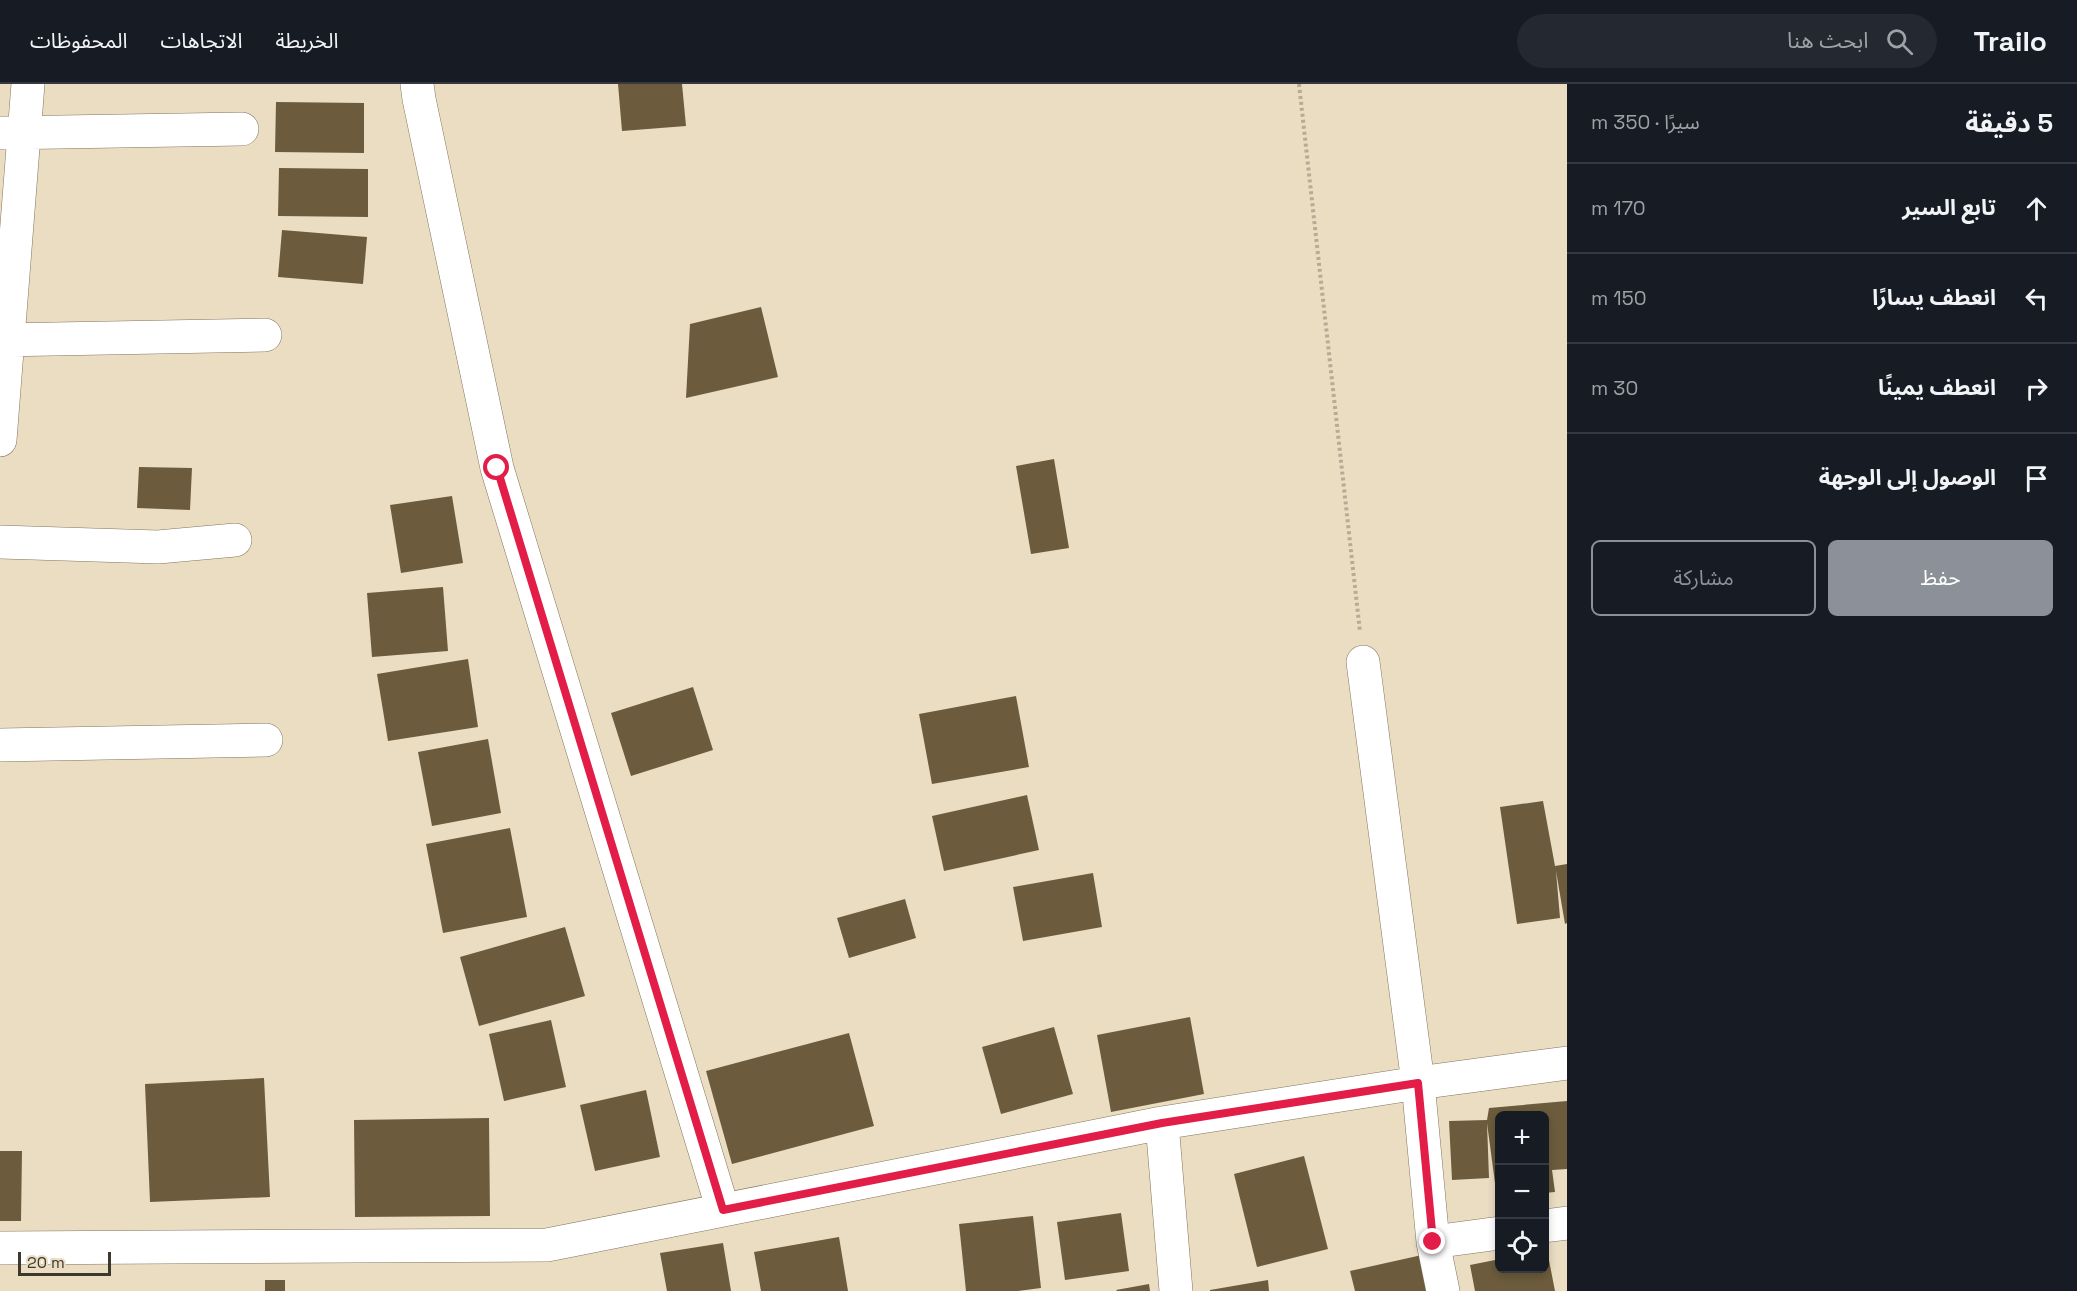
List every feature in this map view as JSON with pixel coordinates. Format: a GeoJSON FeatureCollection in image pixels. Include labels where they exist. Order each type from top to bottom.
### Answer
{"type":"FeatureCollection","features":[{"type":"Feature","properties":{"kind":"street"},"geometry":{"type":"LineString","coordinates":[[0,440],[12,132],[28,84]]}},
{"type":"Feature","properties":{"kind":"street"},"geometry":{"type":"LineString","coordinates":[[417,84],[497,468],[723,1210]]}},
{"type":"Feature","properties":{"kind":"street"},"geometry":{"type":"LineString","coordinates":[[12,132],[242,129]]}},
{"type":"Feature","properties":{"kind":"street"},"geometry":{"type":"LineString","coordinates":[[4,340],[265,335]]}},
{"type":"Feature","properties":{"kind":"street"},"geometry":{"type":"LineString","coordinates":[[0,542],[158,547],[235,540]]}},
{"type":"Feature","properties":{"kind":"street"},"geometry":{"type":"LineString","coordinates":[[1363,662],[1418,1083],[1433,1242],[1443,1291]]}},
{"type":"Feature","properties":{"kind":"street"},"geometry":{"type":"LineString","coordinates":[[0,745],[266,740]]}},
{"type":"Feature","properties":{"kind":"street"},"geometry":{"type":"LineString","coordinates":[[0,1248],[547,1245],[1162,1123],[1418,1083],[1567,1063]]}},
{"type":"Feature","properties":{"kind":"street"},"geometry":{"type":"LineString","coordinates":[[1162,1123],[1176,1291]]}},
{"type":"Feature","properties":{"kind":"street"},"geometry":{"type":"LineString","coordinates":[[1549,1226],[1567,1223]]}},
{"type":"Feature","properties":{"kind":"street"},"geometry":{"type":"LineString","coordinates":[[1433,1242],[1495,1234]]}},
{"type":"Feature","properties":{"kind":"path"},"geometry":{"type":"LineString","coordinates":[[1299,84],[1363,662]]}},
{"type":"Feature","properties":{"kind":"building"},"geometry":{"type":"Polygon","coordinates":[[[618,84],[682,84],[686,126],[622,131],[618,84]]]}},
{"type":"Feature","properties":{"kind":"building"},"geometry":{"type":"Polygon","coordinates":[[[276,102],[364,103],[364,153],[275,152],[276,102]]]}},
{"type":"Feature","properties":{"kind":"building"},"geometry":{"type":"Polygon","coordinates":[[[279,168],[368,169],[368,217],[278,216],[279,168]]]}},
{"type":"Feature","properties":{"kind":"building"},"geometry":{"type":"Polygon","coordinates":[[[282,230],[367,237],[363,284],[278,277],[282,230]]]}},
{"type":"Feature","properties":{"kind":"building"},"geometry":{"type":"Polygon","coordinates":[[[761,307],[778,377],[686,398],[690,324],[761,307]]]}},
{"type":"Feature","properties":{"kind":"building"},"geometry":{"type":"Polygon","coordinates":[[[1054,459],[1069,548],[1031,554],[1016,466],[1054,459]]]}},
{"type":"Feature","properties":{"kind":"building"},"geometry":{"type":"Polygon","coordinates":[[[139,467],[192,468],[190,510],[137,508],[139,467]]]}},
{"type":"Feature","properties":{"kind":"building"},"geometry":{"type":"Polygon","coordinates":[[[452,496],[463,563],[401,573],[390,505],[452,496]]]}},
{"type":"Feature","properties":{"kind":"building"},"geometry":{"type":"Polygon","coordinates":[[[443,587],[448,651],[372,657],[367,593],[443,587]]]}},
{"type":"Feature","properties":{"kind":"building"},"geometry":{"type":"Polygon","coordinates":[[[468,659],[478,727],[388,741],[377,674],[468,659]]]}},
{"type":"Feature","properties":{"kind":"building"},"geometry":{"type":"Polygon","coordinates":[[[693,687],[713,750],[631,776],[611,713],[693,687]]]}},
{"type":"Feature","properties":{"kind":"building"},"geometry":{"type":"Polygon","coordinates":[[[1016,696],[1029,767],[932,784],[919,714],[1016,696]]]}},
{"type":"Feature","properties":{"kind":"building"},"geometry":{"type":"Polygon","coordinates":[[[488,739],[501,813],[432,826],[418,752],[488,739]]]}},
{"type":"Feature","properties":{"kind":"building"},"geometry":{"type":"Polygon","coordinates":[[[1027,795],[1039,850],[944,871],[932,816],[1027,795]]]}},
{"type":"Feature","properties":{"kind":"building"},"geometry":{"type":"Polygon","coordinates":[[[1543,801],[1555,866],[1567,864],[1567,923],[1565,924],[1556,871],[1560,918],[1517,924],[1500,807],[1543,801]]]}},
{"type":"Feature","properties":{"kind":"building"},"geometry":{"type":"Polygon","coordinates":[[[510,828],[527,917],[443,933],[426,844],[510,828]]]}},
{"type":"Feature","properties":{"kind":"building"},"geometry":{"type":"Polygon","coordinates":[[[1093,873],[1102,927],[1023,941],[1013,887],[1093,873]]]}},
{"type":"Feature","properties":{"kind":"building"},"geometry":{"type":"Polygon","coordinates":[[[905,899],[916,938],[849,958],[837,918],[905,899]]]}},
{"type":"Feature","properties":{"kind":"building"},"geometry":{"type":"Polygon","coordinates":[[[565,927],[585,996],[479,1026],[460,957],[565,927]]]}},
{"type":"Feature","properties":{"kind":"building"},"geometry":{"type":"Polygon","coordinates":[[[1190,1017],[1204,1094],[1111,1112],[1097,1035],[1190,1017]]]}},
{"type":"Feature","properties":{"kind":"building"},"geometry":{"type":"Polygon","coordinates":[[[551,1020],[566,1087],[504,1101],[489,1034],[551,1020]]]}},
{"type":"Feature","properties":{"kind":"building"},"geometry":{"type":"Polygon","coordinates":[[[1054,1027],[1073,1094],[1001,1114],[982,1047],[1054,1027]]]}},
{"type":"Feature","properties":{"kind":"building"},"geometry":{"type":"Polygon","coordinates":[[[849,1033],[874,1126],[732,1164],[706,1071],[849,1033]]]}},
{"type":"Feature","properties":{"kind":"building"},"geometry":{"type":"Polygon","coordinates":[[[264,1078],[270,1197],[150,1202],[145,1084],[264,1078]]]}},
{"type":"Feature","properties":{"kind":"building"},"geometry":{"type":"Polygon","coordinates":[[[646,1090],[660,1157],[595,1171],[580,1105],[646,1090]]]}},
{"type":"Feature","properties":{"kind":"building"},"geometry":{"type":"Polygon","coordinates":[[[1567,1101],[1567,1169],[1552,1170],[1555,1192],[1549,1193],[1549,1111],[1495,1111],[1495,1183],[1487,1123],[1489,1178],[1452,1180],[1449,1121],[1487,1120],[1489,1108],[1567,1101]]]}},
{"type":"Feature","properties":{"kind":"building"},"geometry":{"type":"Polygon","coordinates":[[[489,1118],[490,1216],[355,1217],[354,1120],[489,1118]]]}},
{"type":"Feature","properties":{"kind":"building"},"geometry":{"type":"Polygon","coordinates":[[[0,1151],[22,1151],[21,1221],[0,1221],[0,1151]]]}},
{"type":"Feature","properties":{"kind":"building"},"geometry":{"type":"Polygon","coordinates":[[[1304,1156],[1328,1249],[1257,1267],[1234,1174],[1304,1156]]]}},
{"type":"Feature","properties":{"kind":"building"},"geometry":{"type":"Polygon","coordinates":[[[1121,1213],[1129,1271],[1065,1280],[1057,1222],[1121,1213]]]}},
{"type":"Feature","properties":{"kind":"building"},"geometry":{"type":"Polygon","coordinates":[[[1033,1216],[1041,1288],[1018,1291],[966,1291],[959,1224],[1033,1216]]]}},
{"type":"Feature","properties":{"kind":"building"},"geometry":{"type":"Polygon","coordinates":[[[839,1237],[848,1291],[761,1291],[754,1252],[839,1237]]]}},
{"type":"Feature","properties":{"kind":"building"},"geometry":{"type":"Polygon","coordinates":[[[723,1243],[731,1291],[667,1291],[660,1253],[723,1243]]]}},
{"type":"Feature","properties":{"kind":"building"},"geometry":{"type":"Polygon","coordinates":[[[1422,1255],[1430,1291],[1355,1291],[1350,1271],[1422,1255]]]}},
{"type":"Feature","properties":{"kind":"building"},"geometry":{"type":"Polygon","coordinates":[[[1495,1260],[1495,1273],[1549,1273],[1549,1260],[1555,1291],[1475,1291],[1470,1265],[1495,1260]]]}},
{"type":"Feature","properties":{"kind":"building"},"geometry":{"type":"Polygon","coordinates":[[[265,1280],[285,1280],[285,1291],[265,1291],[265,1280]]]}},
{"type":"Feature","properties":{"kind":"building"},"geometry":{"type":"Polygon","coordinates":[[[1268,1280],[1269,1291],[1210,1291],[1210,1290],[1268,1280]]]}},
{"type":"Feature","properties":{"kind":"building"},"geometry":{"type":"Polygon","coordinates":[[[1149,1284],[1150,1291],[1116,1290],[1149,1284]]]}},
{"type":"Feature","properties":{"kind":"route"},"geometry":{"type":"LineString","coordinates":[[497,468],[723,1210],[1162,1123],[1418,1083],[1433,1242]]}}]}
